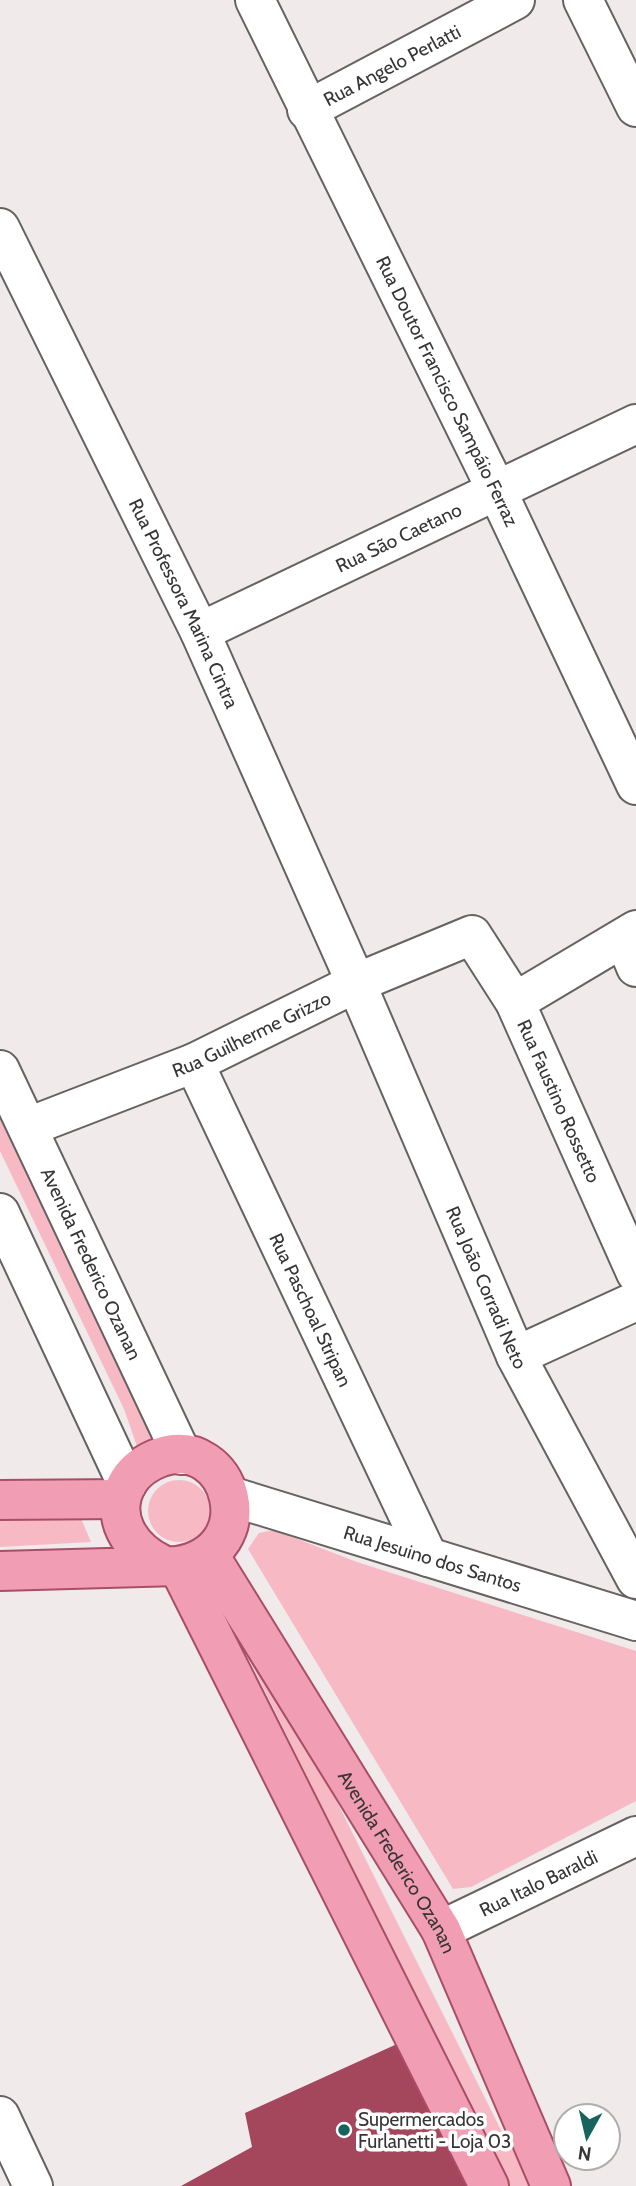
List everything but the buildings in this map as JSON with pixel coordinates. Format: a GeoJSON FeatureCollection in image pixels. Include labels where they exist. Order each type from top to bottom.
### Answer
{"type":"FeatureCollection","features":[{"type":"Feature","properties":{"kind":"main road"},"geometry":{"type":"LineString","coordinates":[[0,1571],[183,1561],[221,1544],[229,1529],[230,1496],[224,1481],[213,1468],[182,1455],[166,1455],[150,1461],[137,1471],[124,1492],[125,1532],[140,1552],[183,1561]]}},
{"type":"Feature","properties":{"kind":"main road"},"geometry":{"type":"LineString","coordinates":[[0,1500],[124,1492]]}},
{"type":"Feature","properties":{"kind":"main road"},"geometry":{"type":"LineString","coordinates":[[183,1561],[489,2186]]}},
{"type":"Feature","properties":{"kind":"main road","name":"Avenida Frederico Ozanan"},"geometry":{"type":"LineString","coordinates":[[183,1561],[441,1930],[551,2186]]}},
{"type":"Feature","properties":{"kind":"street","name":"Rua Doutor Francisco Sampáio Ferraz"},"geometry":{"type":"LineString","coordinates":[[255,0],[497,491],[636,785]]}},
{"type":"Feature","properties":{"kind":"street","name":"Rua Angelo Perlatti"},"geometry":{"type":"LineString","coordinates":[[307,110],[515,0]]}},
{"type":"Feature","properties":{"kind":"street"},"geometry":{"type":"LineString","coordinates":[[583,0],[636,107]]}},
{"type":"Feature","properties":{"kind":"street","name":"Rua Professora Marina Cintra"},"geometry":{"type":"LineString","coordinates":[[0,228],[200,632],[356,983]]}},
{"type":"Feature","properties":{"kind":"street","name":"Rua São Caetano"},"geometry":{"type":"LineString","coordinates":[[200,632],[636,424]]}},
{"type":"Feature","properties":{"kind":"street","name":"Rua Guilherme Grizzo"},"geometry":{"type":"LineString","coordinates":[[28,1127],[194,1063],[356,983],[472,935]]}},
{"type":"Feature","properties":{"kind":"street","name":"Rua Faustino Rossetto"},"geometry":{"type":"LineString","coordinates":[[472,935],[515,1003],[636,1273]]}},
{"type":"Feature","properties":{"kind":"street"},"geometry":{"type":"LineString","coordinates":[[515,1003],[632,945]]}},
{"type":"Feature","properties":{"kind":"street","name":"Rua João Corradi Neto"},"geometry":{"type":"LineString","coordinates":[[356,983],[516,1356],[636,1579]]}},
{"type":"Feature","properties":{"kind":"street","name":"Rua Paschoal Stripan"},"geometry":{"type":"LineString","coordinates":[[194,1063],[428,1557]]}},
{"type":"Feature","properties":{"kind":"street","name":"Avenida Frederico Ozanan"},"geometry":{"type":"LineString","coordinates":[[0,1070],[182,1455]]}},
{"type":"Feature","properties":{"kind":"street"},"geometry":{"type":"LineString","coordinates":[[0,1213],[124,1492]]}},
{"type":"Feature","properties":{"kind":"street"},"geometry":{"type":"LineString","coordinates":[[516,1356],[636,1301]]}},
{"type":"Feature","properties":{"kind":"street","name":"Rua Jesuino dos Santos"},"geometry":{"type":"LineString","coordinates":[[230,1496],[636,1621]]}},
{"type":"Feature","properties":{"kind":"street","name":"Rua Italo Baraldi"},"geometry":{"type":"LineString","coordinates":[[441,1930],[636,1836]]}},
{"type":"Feature","properties":{"kind":"street"},"geometry":{"type":"LineString","coordinates":[[0,2116],[33,2186]]}},
{"type":"Feature","properties":{"kind":"shaded area"},"geometry":{"type":"Polygon","coordinates":[[[0,1114],[161,1446],[140,1455],[124,1409],[0,1151],[0,1114]]]}},
{"type":"Feature","properties":{"kind":"shaded area"},"geometry":{"type":"Polygon","coordinates":[[[179,1480],[191,1482],[201,1489],[208,1499],[208,1523],[201,1533],[191,1540],[179,1542],[167,1540],[157,1533],[150,1523],[148,1511],[150,1499],[157,1489],[167,1482],[179,1480]]]}},
{"type":"Feature","properties":{"kind":"shaded area"},"geometry":{"type":"Polygon","coordinates":[[[78,1511],[91,1542],[0,1547],[0,1513],[78,1511]]]}},
{"type":"Feature","properties":{"kind":"shaded area"},"geometry":{"type":"Polygon","coordinates":[[[274,1530],[357,1562],[636,1651],[636,1801],[471,1887],[453,1889],[248,1549],[259,1533],[274,1530]]]}},
{"type":"Feature","properties":{"kind":"shaded area"},"geometry":{"type":"Polygon","coordinates":[[[218,1564],[505,2138],[537,2186],[509,2186],[220,1600],[218,1564]]]}},
{"type":"Feature","properties":{"kind":"place","name":"Supermercados Furlanetti - Loja 03"},"geometry":{"type":"Point","coordinates":[344,2130]}}]}
